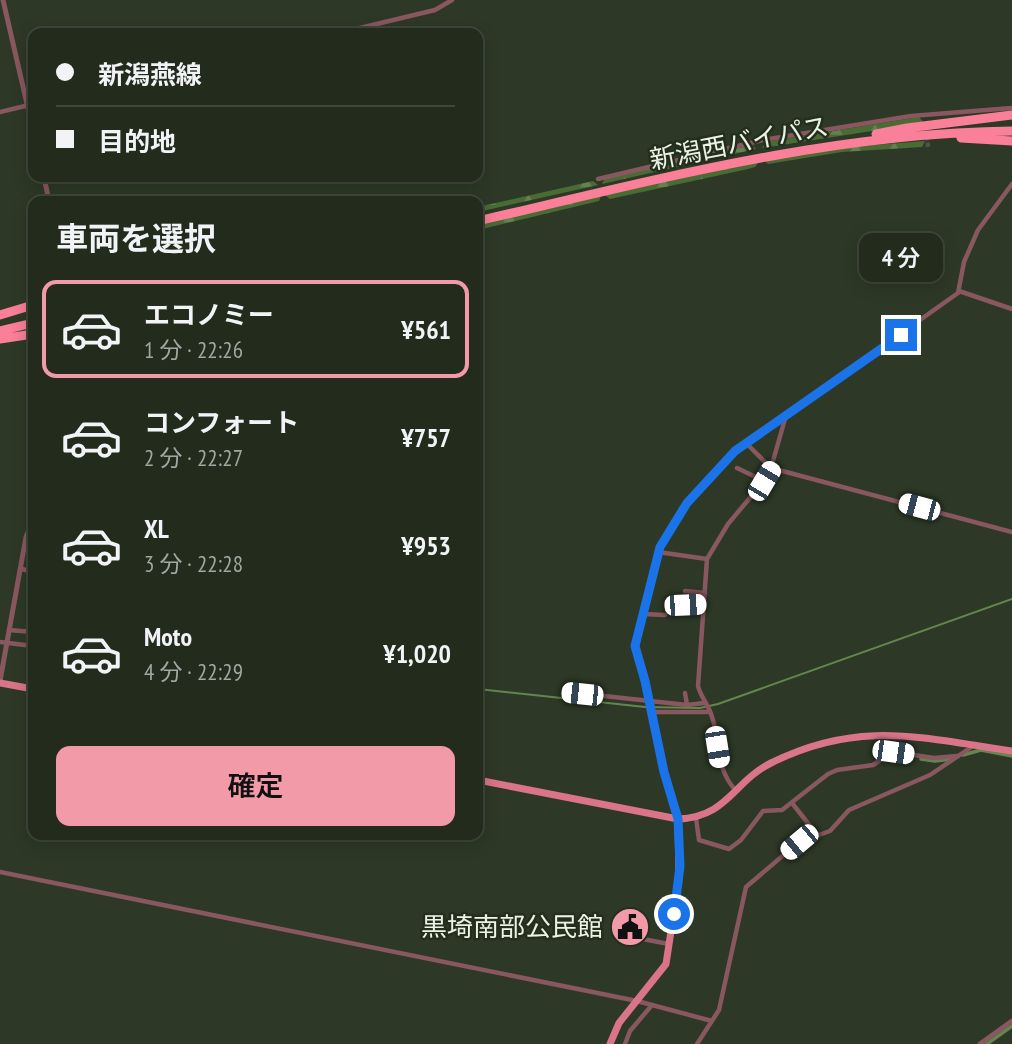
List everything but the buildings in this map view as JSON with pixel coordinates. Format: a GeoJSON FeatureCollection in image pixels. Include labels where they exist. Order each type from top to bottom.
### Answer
{"type":"FeatureCollection","features":[{"type":"Feature","properties":{"kind":"highway"},"geometry":{"type":"LineString","coordinates":[[876,137],[907,128],[1012,115]]}},
{"type":"Feature","properties":{"kind":"highway","name":"新潟西バイパス"},"geometry":{"type":"LineString","coordinates":[[483,215],[764,151],[876,137],[1012,126]]}},
{"type":"Feature","properties":{"kind":"highway","name":"新潟西バイパス"},"geometry":{"type":"LineString","coordinates":[[483,220],[715,166],[876,137],[1012,131]]}},
{"type":"Feature","properties":{"kind":"highway"},"geometry":{"type":"LineString","coordinates":[[876,137],[1012,141]]}},
{"type":"Feature","properties":{"kind":"highway"},"geometry":{"type":"LineString","coordinates":[[0,315],[28,306]]}},
{"type":"Feature","properties":{"kind":"highway"},"geometry":{"type":"LineString","coordinates":[[0,325],[28,321]]}},
{"type":"Feature","properties":{"kind":"highway"},"geometry":{"type":"LineString","coordinates":[[0,331],[28,322]]}},
{"type":"Feature","properties":{"kind":"highway"},"geometry":{"type":"LineString","coordinates":[[0,340],[28,335]]}},
{"type":"Feature","properties":{"kind":"main road"},"geometry":{"type":"LineString","coordinates":[[0,682],[28,688]]}},
{"type":"Feature","properties":{"kind":"main road"},"geometry":{"type":"LineString","coordinates":[[483,780],[678,819],[696,818],[717,808],[757,771],[835,739],[895,734],[1012,751]]}},
{"type":"Feature","properties":{"kind":"main road"},"geometry":{"type":"LineString","coordinates":[[610,1044],[619,1023],[666,964],[679,873],[678,819]]}},
{"type":"Feature","properties":{"kind":"street"},"geometry":{"type":"LineString","coordinates":[[3,0],[28,94]]}},
{"type":"Feature","properties":{"kind":"street"},"geometry":{"type":"LineString","coordinates":[[360,28],[435,10],[452,0]]}},
{"type":"Feature","properties":{"kind":"street"},"geometry":{"type":"LineString","coordinates":[[0,112],[28,106]]}},
{"type":"Feature","properties":{"kind":"street"},"geometry":{"type":"LineString","coordinates":[[598,179],[693,155],[925,118],[1012,108]]}},
{"type":"Feature","properties":{"kind":"street"},"geometry":{"type":"LineString","coordinates":[[678,819],[664,772],[635,646],[658,552],[687,503],[726,460],[959,291],[964,262],[978,230],[1012,184]]}},
{"type":"Feature","properties":{"kind":"street"},"geometry":{"type":"LineString","coordinates":[[959,291],[1012,309]]}},
{"type":"Feature","properties":{"kind":"street"},"geometry":{"type":"LineString","coordinates":[[737,792],[727,781],[721,767],[707,707],[698,686],[707,559],[717,540],[764,481],[771,468],[785,418]]}},
{"type":"Feature","properties":{"kind":"street"},"geometry":{"type":"LineString","coordinates":[[746,443],[771,468],[1012,532]]}},
{"type":"Feature","properties":{"kind":"street"},"geometry":{"type":"LineString","coordinates":[[737,468],[764,481]]}},
{"type":"Feature","properties":{"kind":"street"},"geometry":{"type":"LineString","coordinates":[[0,682],[4,642],[28,532]]}},
{"type":"Feature","properties":{"kind":"street"},"geometry":{"type":"LineString","coordinates":[[711,538],[717,540]]}},
{"type":"Feature","properties":{"kind":"street"},"geometry":{"type":"LineString","coordinates":[[658,552],[707,559]]}},
{"type":"Feature","properties":{"kind":"street"},"geometry":{"type":"LineString","coordinates":[[22,569],[28,571]]}},
{"type":"Feature","properties":{"kind":"street"},"geometry":{"type":"LineString","coordinates":[[685,591],[705,593]]}},
{"type":"Feature","properties":{"kind":"street"},"geometry":{"type":"LineString","coordinates":[[685,605],[704,604]]}},
{"type":"Feature","properties":{"kind":"street"},"geometry":{"type":"LineString","coordinates":[[643,614],[665,615]]}},
{"type":"Feature","properties":{"kind":"street"},"geometry":{"type":"LineString","coordinates":[[8,631],[28,632]]}},
{"type":"Feature","properties":{"kind":"street"},"geometry":{"type":"LineString","coordinates":[[4,642],[28,645]]}},
{"type":"Feature","properties":{"kind":"street"},"geometry":{"type":"LineString","coordinates":[[567,692],[707,707]]}},
{"type":"Feature","properties":{"kind":"street"},"geometry":{"type":"LineString","coordinates":[[685,693],[687,705]]}},
{"type":"Feature","properties":{"kind":"street"},"geometry":{"type":"LineString","coordinates":[[651,711],[707,707]]}},
{"type":"Feature","properties":{"kind":"street"},"geometry":{"type":"LineString","coordinates":[[697,1044],[719,1010],[746,887],[799,842],[830,831],[849,810],[928,776],[974,746]]}},
{"type":"Feature","properties":{"kind":"street"},"geometry":{"type":"LineString","coordinates":[[696,818],[699,840],[729,849],[741,840],[763,811],[782,810],[837,770],[873,765],[893,752],[934,758],[958,756]]}},
{"type":"Feature","properties":{"kind":"street"},"geometry":{"type":"LineString","coordinates":[[792,803],[818,836]]}},
{"type":"Feature","properties":{"kind":"street"},"geometry":{"type":"LineString","coordinates":[[0,872],[637,1001],[712,1021]]}},
{"type":"Feature","properties":{"kind":"street"},"geometry":{"type":"LineString","coordinates":[[616,934],[670,944]]}},
{"type":"Feature","properties":{"kind":"street"},"geometry":{"type":"LineString","coordinates":[[625,1044],[631,1031],[652,1005]]}},
{"type":"Feature","properties":{"kind":"street"},"geometry":{"type":"LineString","coordinates":[[980,1044],[1012,1021]]}},
{"type":"Feature","properties":{"kind":"green space"},"geometry":{"type":"Polygon","coordinates":[[[919,117],[924,123],[762,148],[766,142],[919,117]]]}},
{"type":"Feature","properties":{"kind":"green space"},"geometry":{"type":"Polygon","coordinates":[[[925,141],[922,147],[842,152],[768,164],[764,160],[836,148],[925,141]]]}},
{"type":"Feature","properties":{"kind":"green space"},"geometry":{"type":"Polygon","coordinates":[[[752,145],[756,149],[602,184],[605,178],[752,145]]]}},
{"type":"Feature","properties":{"kind":"green space"},"geometry":{"type":"Polygon","coordinates":[[[759,161],[755,167],[748,169],[610,199],[605,195],[759,161]]]}},
{"type":"Feature","properties":{"kind":"green space"},"geometry":{"type":"Polygon","coordinates":[[[593,181],[598,185],[483,211],[483,206],[593,181]]]}},
{"type":"Feature","properties":{"kind":"green space"},"geometry":{"type":"Polygon","coordinates":[[[601,196],[599,201],[483,229],[483,223],[601,196]]]}},
{"type":"Feature","properties":{"kind":"waterway"},"geometry":{"type":"LineString","coordinates":[[483,690],[645,707],[700,708],[718,704],[1012,599]]}},
{"type":"Feature","properties":{"kind":"waterway"},"geometry":{"type":"LineString","coordinates":[[963,755],[981,750],[1012,756]]}},
{"type":"Feature","properties":{"kind":"waterway"},"geometry":{"type":"LineString","coordinates":[[921,759],[952,759]]}},
{"type":"Feature","properties":{"kind":"waterway"},"geometry":{"type":"LineString","coordinates":[[987,1044],[1012,1026]]}},
{"type":"Feature","properties":{"kind":"tunnel"},"geometry":{"type":"LineString","coordinates":[[927,136],[928,148]]}},
{"type":"Feature","properties":{"kind":"place","name":"黒埼南部公民館"},"geometry":{"type":"Point","coordinates":[630,927]}},
{"type":"Feature","properties":{"kind":"route"},"geometry":{"type":"LineString","coordinates":[[674,914],[680,866],[678,819],[664,772],[635,646],[660,547],[687,503],[735,451],[901,335]]}}]}
